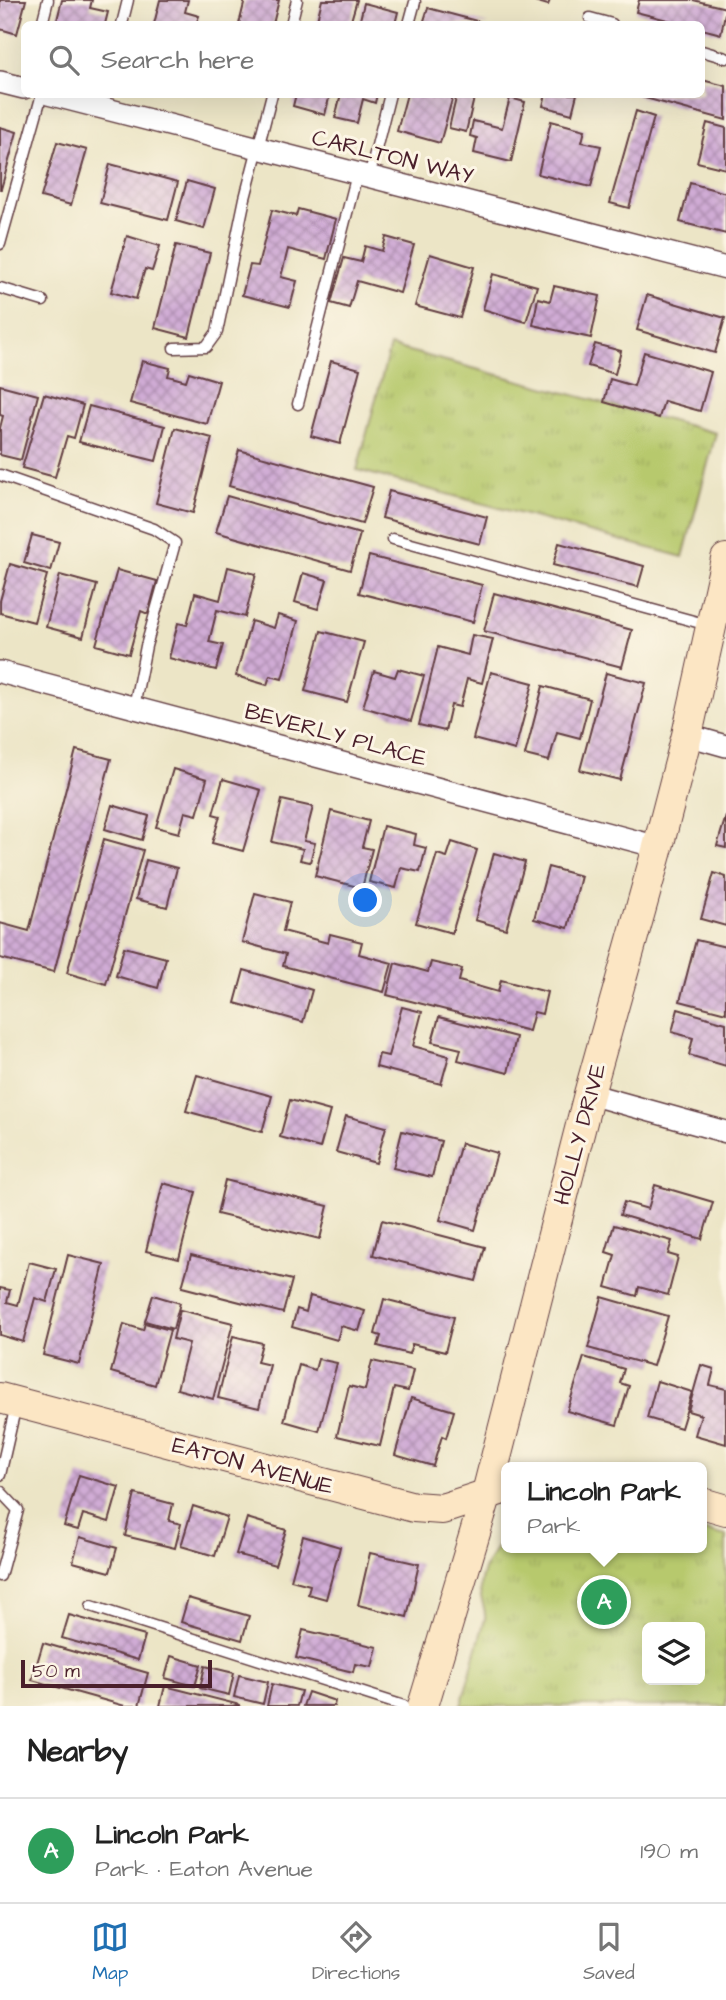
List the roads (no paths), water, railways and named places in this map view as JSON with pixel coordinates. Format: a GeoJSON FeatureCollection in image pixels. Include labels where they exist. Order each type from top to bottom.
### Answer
{"type":"FeatureCollection","features":[{"type":"Feature","properties":{"kind":"street"},"geometry":{"type":"LineString","coordinates":[[0,82],[21,87]]}},
{"type":"Feature","properties":{"kind":"street","name":"CARLTON WAY"},"geometry":{"type":"LineString","coordinates":[[76,98],[104,102],[258,149],[726,268]]}},
{"type":"Feature","properties":{"kind":"street","name":"HOLLY DRIVE"},"geometry":{"type":"LineString","coordinates":[[503,1462],[589,1094],[687,735],[726,559]]}},
{"type":"Feature","properties":{"kind":"street","name":"BEVERLY PLACE"},"geometry":{"type":"LineString","coordinates":[[0,672],[658,847]]}},
{"type":"Feature","properties":{"kind":"street"},"geometry":{"type":"LineString","coordinates":[[687,735],[726,746]]}},
{"type":"Feature","properties":{"kind":"street"},"geometry":{"type":"LineString","coordinates":[[589,1094],[726,1132]]}},
{"type":"Feature","properties":{"kind":"street","name":"EATON AVENUE"},"geometry":{"type":"LineString","coordinates":[[8,1400],[414,1507],[442,1509],[496,1491]]}},
{"type":"Feature","properties":{"kind":"street","name":"HOLLY DRIVE"},"geometry":{"type":"LineString","coordinates":[[422,1706],[501,1470]]}},
{"type":"Feature","properties":{"kind":"street"},"geometry":{"type":"LineString","coordinates":[[707,1504],[726,1510]]}},
{"type":"Feature","properties":{"kind":"lane"},"geometry":{"type":"LineString","coordinates":[[43,21],[48,0]]}},
{"type":"Feature","properties":{"kind":"lane"},"geometry":{"type":"LineString","coordinates":[[123,21],[128,0]]}},
{"type":"Feature","properties":{"kind":"lane"},"geometry":{"type":"LineString","coordinates":[[292,21],[298,0]]}},
{"type":"Feature","properties":{"kind":"lane"},"geometry":{"type":"LineString","coordinates":[[410,21],[415,2]]}},
{"type":"Feature","properties":{"kind":"lane"},"geometry":{"type":"LineString","coordinates":[[590,18],[601,21]]}},
{"type":"Feature","properties":{"kind":"lane"},"geometry":{"type":"LineString","coordinates":[[705,52],[726,58]]}},
{"type":"Feature","properties":{"kind":"lane"},"geometry":{"type":"LineString","coordinates":[[0,244],[41,98]]}},
{"type":"Feature","properties":{"kind":"lane"},"geometry":{"type":"LineString","coordinates":[[174,348],[206,347],[216,332],[245,198],[271,98]]}},
{"type":"Feature","properties":{"kind":"lane"},"geometry":{"type":"LineString","coordinates":[[298,404],[363,175],[389,98]]}},
{"type":"Feature","properties":{"kind":"lane"},"geometry":{"type":"LineString","coordinates":[[0,288],[43,300]]}},
{"type":"Feature","properties":{"kind":"lane"},"geometry":{"type":"LineString","coordinates":[[0,475],[154,529],[175,543],[146,646],[134,707]]}},
{"type":"Feature","properties":{"kind":"lane"},"geometry":{"type":"LineString","coordinates":[[393,539],[711,626]]}},
{"type":"Feature","properties":{"kind":"lane"},"geometry":{"type":"LineString","coordinates":[[0,1475],[8,1400]]}},
{"type":"Feature","properties":{"kind":"lane"},"geometry":{"type":"LineString","coordinates":[[0,1491],[18,1510],[0,1576]]}},
{"type":"Feature","properties":{"kind":"lane"},"geometry":{"type":"LineString","coordinates":[[91,1606],[404,1706]]}},
{"type":"Feature","properties":{"kind":"place","name":"Lincoln Park"},"geometry":{"type":"Point","coordinates":[604,1602]}}]}
